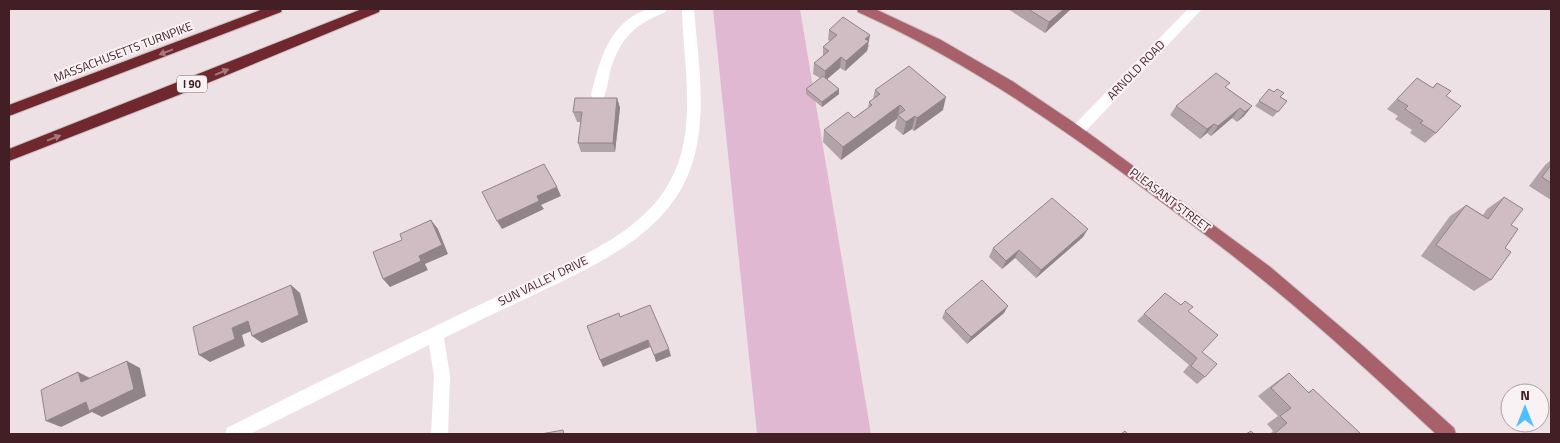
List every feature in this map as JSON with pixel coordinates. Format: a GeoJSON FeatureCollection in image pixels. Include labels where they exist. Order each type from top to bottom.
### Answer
{"type":"FeatureCollection","features":[{"type":"Feature","properties":{"kind":"highway","name":"MASSACHUSETTS TURNPIKE"},"geometry":{"type":"LineString","coordinates":[[9,111],[276,9]]}},
{"type":"Feature","properties":{"kind":"highway","name":"I 90"},"geometry":{"type":"LineString","coordinates":[[9,155],[176,90],[374,9]]}},
{"type":"Feature","properties":{"kind":"main road","name":"PLEASANT STREET"},"geometry":{"type":"LineString","coordinates":[[863,9],[928,38],[962,57],[1077,131],[1263,271],[1357,351],[1448,434]]}},
{"type":"Feature","properties":{"kind":"street"},"geometry":{"type":"LineString","coordinates":[[598,95],[610,48],[620,32],[639,18],[661,9]]}},
{"type":"Feature","properties":{"kind":"street","name":"SUN VALLEY DRIVE"},"geometry":{"type":"LineString","coordinates":[[233,434],[261,428],[435,334],[613,246],[662,207],[677,184],[687,160],[691,136],[692,113],[688,9]]}},
{"type":"Feature","properties":{"kind":"street","name":"ARNOLD ROAD"},"geometry":{"type":"LineString","coordinates":[[1077,131],[1196,9]]}},
{"type":"Feature","properties":{"kind":"street"},"geometry":{"type":"LineString","coordinates":[[435,334],[442,376],[440,434]]}},
{"type":"Feature","properties":{"kind":"shaded area"},"geometry":{"type":"Polygon","coordinates":[[[713,9],[800,9],[871,434],[757,434],[713,9]]]}},
{"type":"Feature","properties":{"kind":"building"},"geometry":{"type":"Polygon","coordinates":[[[1028,9],[1064,9],[1049,22],[1028,9]]]}},
{"type":"Feature","properties":{"kind":"building"},"geometry":{"type":"Polygon","coordinates":[[[843,17],[870,35],[865,39],[869,41],[846,61],[841,57],[825,71],[814,63],[829,51],[823,47],[837,35],[829,30],[843,17]]]}},
{"type":"Feature","properties":{"kind":"building"},"geometry":{"type":"Polygon","coordinates":[[[909,66],[946,97],[917,118],[915,116],[906,122],[898,115],[905,110],[900,105],[843,147],[824,130],[848,112],[854,118],[872,105],[869,102],[880,94],[875,90],[909,66]]]}},
{"type":"Feature","properties":{"kind":"building"},"geometry":{"type":"Polygon","coordinates":[[[1216,73],[1230,83],[1225,87],[1252,106],[1245,112],[1240,108],[1218,126],[1214,124],[1207,129],[1176,106],[1216,73]]]}},
{"type":"Feature","properties":{"kind":"building"},"geometry":{"type":"Polygon","coordinates":[[[823,76],[839,89],[822,102],[806,89],[823,76]]]}},
{"type":"Feature","properties":{"kind":"building"},"geometry":{"type":"Polygon","coordinates":[[[1417,78],[1433,88],[1437,83],[1451,91],[1446,96],[1461,106],[1436,133],[1420,123],[1423,121],[1405,109],[1408,106],[1397,99],[1417,78]]]}},
{"type":"Feature","properties":{"kind":"building"},"geometry":{"type":"Polygon","coordinates":[[[1269,89],[1274,92],[1277,89],[1284,93],[1280,97],[1287,101],[1278,112],[1259,101],[1269,89]]]}},
{"type":"Feature","properties":{"kind":"building"},"geometry":{"type":"Polygon","coordinates":[[[575,98],[617,98],[613,143],[578,143],[582,112],[573,112],[575,98]]]}},
{"type":"Feature","properties":{"kind":"building"},"geometry":{"type":"Polygon","coordinates":[[[544,164],[557,187],[537,196],[539,201],[497,221],[482,192],[544,164]]]}},
{"type":"Feature","properties":{"kind":"building"},"geometry":{"type":"Polygon","coordinates":[[[1551,165],[1551,183],[1542,177],[1551,165]]]}},
{"type":"Feature","properties":{"kind":"building"},"geometry":{"type":"Polygon","coordinates":[[[1504,197],[1523,209],[1511,225],[1518,229],[1505,248],[1511,252],[1491,280],[1436,245],[1466,205],[1488,219],[1504,197]]]}},
{"type":"Feature","properties":{"kind":"building"},"geometry":{"type":"Polygon","coordinates":[[[1052,198],[1088,229],[1041,270],[1019,250],[1006,261],[993,248],[1052,198]]]}},
{"type":"Feature","properties":{"kind":"building"},"geometry":{"type":"Polygon","coordinates":[[[431,220],[442,245],[419,256],[421,261],[383,279],[373,252],[402,240],[400,234],[431,220]]]}},
{"type":"Feature","properties":{"kind":"building"},"geometry":{"type":"Polygon","coordinates":[[[982,280],[1008,306],[971,337],[945,311],[982,280]]]}},
{"type":"Feature","properties":{"kind":"building"},"geometry":{"type":"Polygon","coordinates":[[[291,285],[299,315],[252,336],[248,321],[232,328],[235,339],[199,355],[193,327],[291,285]]]}},
{"type":"Feature","properties":{"kind":"building"},"geometry":{"type":"Polygon","coordinates":[[[1165,293],[1181,305],[1185,301],[1193,307],[1188,311],[1218,335],[1202,352],[1217,364],[1205,377],[1191,366],[1197,358],[1144,314],[1165,293]]]}},
{"type":"Feature","properties":{"kind":"building"},"geometry":{"type":"Polygon","coordinates":[[[650,305],[669,349],[654,355],[648,340],[600,360],[587,326],[619,313],[620,317],[650,305]]]}},
{"type":"Feature","properties":{"kind":"building"},"geometry":{"type":"Polygon","coordinates":[[[127,361],[134,389],[89,411],[86,402],[46,421],[41,390],[78,372],[81,382],[127,361]]]}},
{"type":"Feature","properties":{"kind":"building"},"geometry":{"type":"Polygon","coordinates":[[[1289,373],[1309,393],[1313,389],[1361,434],[1274,434],[1287,423],[1280,416],[1291,408],[1271,388],[1289,373]]]}},
{"type":"Feature","properties":{"kind":"building"},"geometry":{"type":"Polygon","coordinates":[[[563,430],[564,434],[541,434],[563,430]]]}}]}
